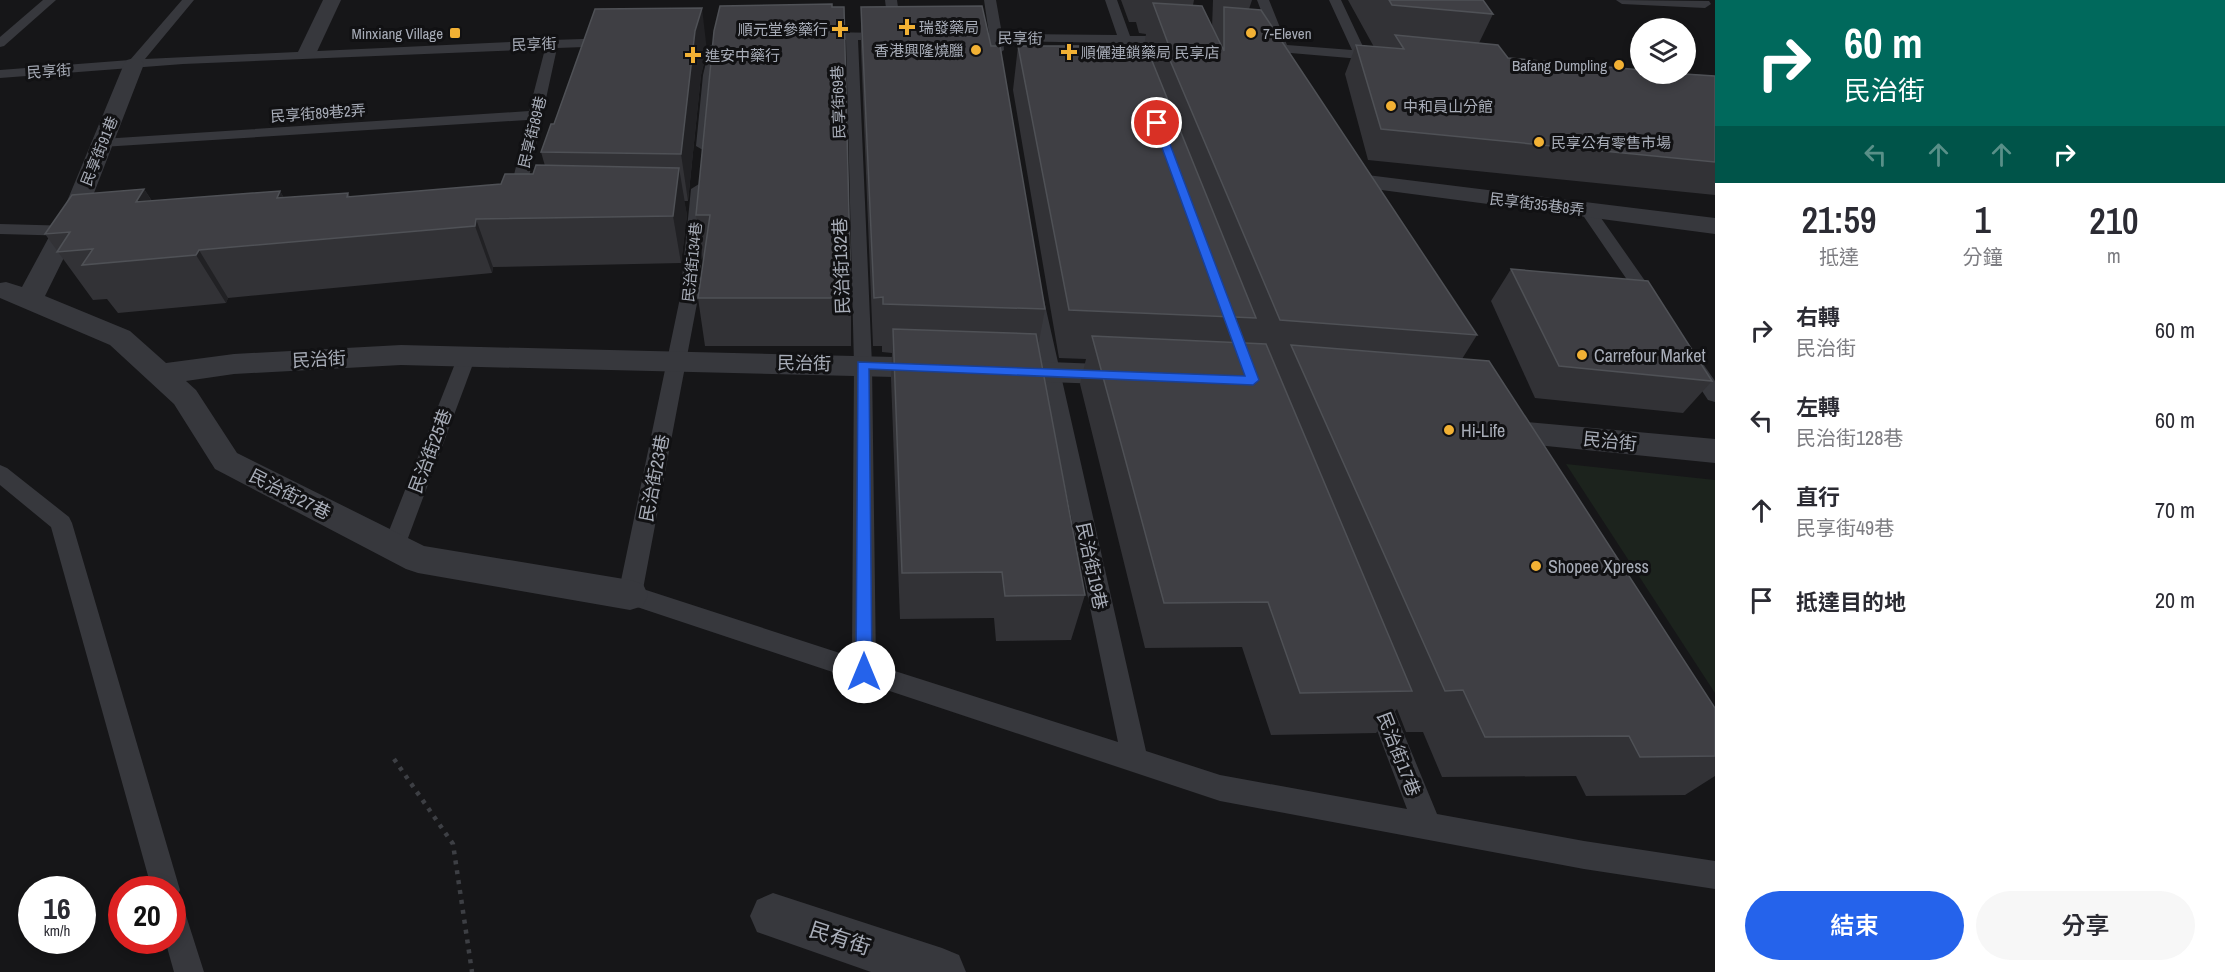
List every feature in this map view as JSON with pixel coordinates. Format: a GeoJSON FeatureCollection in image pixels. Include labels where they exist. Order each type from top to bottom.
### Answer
{"type":"FeatureCollection","features":[{"type":"Feature","properties":{"kind":"street"},"geometry":{"type":"LineString","coordinates":[[307,54],[332,0]]}},
{"type":"Feature","properties":{"kind":"street"},"geometry":{"type":"LineString","coordinates":[[1282,48],[1300,79]]}},
{"type":"Feature","properties":{"kind":"street"},"geometry":{"type":"LineString","coordinates":[[1361,55],[1384,57]]}},
{"type":"Feature","properties":{"kind":"street","name":"民享街91巷"},"geometry":{"type":"LineString","coordinates":[[12,294],[64,231],[75,211],[134,64]]}},
{"type":"Feature","properties":{"kind":"street","name":"民享街35巷8弄"},"geometry":{"type":"LineString","coordinates":[[1377,212],[1353,171],[1588,211],[1715,226]]}},
{"type":"Feature","properties":{"kind":"street","name":"民治街27巷"},"geometry":{"type":"LineString","coordinates":[[12,294],[120,338],[185,397],[226,461],[418,559],[630,595]]}},
{"type":"Feature","properties":{"kind":"street","name":"民治街"},"geometry":{"type":"LineString","coordinates":[[160,374],[234,364],[401,356],[863,364],[1157,376]]}},
{"type":"Feature","properties":{"kind":"street","name":"民治街"},"geometry":{"type":"LineString","coordinates":[[1525,462],[1498,419],[1715,451]]}},
{"type":"Feature","properties":{"kind":"street","name":"民有街"},"geometry":{"type":"LineString","coordinates":[[773,916],[942,972]]}},
{"type":"Feature","properties":{"kind":"lane"},"geometry":{"type":"LineString","coordinates":[[0,43],[50,0]]}},
{"type":"Feature","properties":{"kind":"lane"},"geometry":{"type":"LineString","coordinates":[[134,64],[188,0]]}},
{"type":"Feature","properties":{"kind":"lane"},"geometry":{"type":"LineString","coordinates":[[806,37],[902,36],[891,0]]}},
{"type":"Feature","properties":{"kind":"lane"},"geometry":{"type":"LineString","coordinates":[[990,0],[999,61]]}},
{"type":"Feature","properties":{"kind":"lane"},"geometry":{"type":"LineString","coordinates":[[1111,0],[1132,60]]}},
{"type":"Feature","properties":{"kind":"lane"},"geometry":{"type":"LineString","coordinates":[[1263,0],[1282,48]]}},
{"type":"Feature","properties":{"kind":"lane"},"geometry":{"type":"LineString","coordinates":[[1335,0],[1361,55]]}},
{"type":"Feature","properties":{"kind":"lane"},"geometry":{"type":"LineString","coordinates":[[1622,0],[1706,5]]}},
{"type":"Feature","properties":{"kind":"lane","name":"民享街69巷"},"geometry":{"type":"LineString","coordinates":[[852,36],[858,167]]}},
{"type":"Feature","properties":{"kind":"lane","name":"民享街"},"geometry":{"type":"LineString","coordinates":[[952,37],[1181,40]]}},
{"type":"Feature","properties":{"kind":"lane","name":"民治街134巷"},"geometry":{"type":"LineString","coordinates":[[677,360],[689,298],[692,208],[701,169],[710,75],[718,39]]}},
{"type":"Feature","properties":{"kind":"lane","name":"民享街"},"geometry":{"type":"LineString","coordinates":[[0,74],[307,54],[629,41]]}},
{"type":"Feature","properties":{"kind":"lane","name":"民享街89巷"},"geometry":{"type":"LineString","coordinates":[[514,205],[491,204],[521,177],[552,44]]}},
{"type":"Feature","properties":{"kind":"lane"},"geometry":{"type":"LineString","coordinates":[[1248,46],[1361,55]]}},
{"type":"Feature","properties":{"kind":"lane","name":"民享街89巷2弄"},"geometry":{"type":"LineString","coordinates":[[102,143],[537,115]]}},
{"type":"Feature","properties":{"kind":"lane","name":"民治街132巷"},"geometry":{"type":"LineString","coordinates":[[858,167],[863,364],[864,672]]}},
{"type":"Feature","properties":{"kind":"lane"},"geometry":{"type":"LineString","coordinates":[[1588,211],[1662,317]]}},
{"type":"Feature","properties":{"kind":"lane"},"geometry":{"type":"LineString","coordinates":[[0,229],[88,231]]}},
{"type":"Feature","properties":{"kind":"lane","name":"民治街19巷"},"geometry":{"type":"LineString","coordinates":[[1034,281],[1050,372],[1135,760]]}},
{"type":"Feature","properties":{"kind":"lane"},"geometry":{"type":"LineString","coordinates":[[1682,347],[1715,395]]}},
{"type":"Feature","properties":{"kind":"lane","name":"民治街25巷"},"geometry":{"type":"LineString","coordinates":[[394,546],[467,357]]}},
{"type":"Feature","properties":{"kind":"lane","name":"民治街23巷"},"geometry":{"type":"LineString","coordinates":[[630,595],[677,360]]}},
{"type":"Feature","properties":{"kind":"lane"},"geometry":{"type":"LineString","coordinates":[[0,473],[62,524],[162,876]]}},
{"type":"Feature","properties":{"kind":"lane"},"geometry":{"type":"LineString","coordinates":[[630,595],[1220,788],[1584,855],[1715,875]]}},
{"type":"Feature","properties":{"kind":"lane","name":"民治街17巷"},"geometry":{"type":"LineString","coordinates":[[1366,670],[1428,827]]}},
{"type":"Feature","properties":{"kind":"lane"},"geometry":{"type":"LineString","coordinates":[[184,954],[189,972]]}},
{"type":"Feature","properties":{"kind":"path"},"geometry":{"type":"LineString","coordinates":[[394,759],[453,844],[472,972]]}},
{"type":"Feature","properties":{"kind":"shaded area"},"geometry":{"type":"Polygon","coordinates":[[[1566,464],[1715,480],[1715,693],[1566,464]]]}},
{"type":"Feature","properties":{"kind":"building"},"geometry":{"type":"Polygon","coordinates":[[[1389,0],[1483,0],[1493,14],[1392,5],[1389,0]]]}},
{"type":"Feature","properties":{"kind":"building"},"geometry":{"type":"Polygon","coordinates":[[[1153,3],[1202,6],[1224,51],[1224,7],[1261,10],[1477,335],[1280,320],[1164,46],[1169,46],[1153,3]]]}},
{"type":"Feature","properties":{"kind":"building"},"geometry":{"type":"Polygon","coordinates":[[[832,4],[832,7],[844,7],[851,298],[698,298],[710,215],[696,215],[714,31],[720,6],[832,4]]]}},
{"type":"Feature","properties":{"kind":"building"},"geometry":{"type":"Polygon","coordinates":[[[982,6],[991,46],[1000,46],[1045,309],[883,304],[883,297],[874,298],[861,7],[982,6]]]}},
{"type":"Feature","properties":{"kind":"building"},"geometry":{"type":"Polygon","coordinates":[[[702,8],[695,31],[681,154],[541,152],[551,124],[554,124],[595,9],[702,8]]]}},
{"type":"Feature","properties":{"kind":"building"},"geometry":{"type":"Polygon","coordinates":[[[1395,35],[1498,45],[1508,58],[1630,69],[1630,84],[1696,84],[1696,75],[1715,76],[1715,162],[1381,129],[1356,45],[1404,49],[1395,35]]]}},
{"type":"Feature","properties":{"kind":"building"},"geometry":{"type":"Polygon","coordinates":[[[1018,46],[1146,46],[1256,318],[1069,310],[1018,46]]]}},
{"type":"Feature","properties":{"kind":"building"},"geometry":{"type":"Polygon","coordinates":[[[536,165],[679,168],[673,216],[476,219],[475,226],[199,250],[196,255],[82,265],[93,249],[57,252],[70,232],[45,234],[72,195],[144,189],[136,202],[280,191],[277,198],[348,193],[347,197],[501,184],[505,174],[533,174],[536,165]]]}},
{"type":"Feature","properties":{"kind":"building"},"geometry":{"type":"Polygon","coordinates":[[[1511,269],[1648,281],[1712,381],[1559,366],[1511,269]]]}},
{"type":"Feature","properties":{"kind":"building"},"geometry":{"type":"Polygon","coordinates":[[[893,329],[1036,334],[1085,595],[1005,596],[1002,572],[902,573],[893,329]]]}},
{"type":"Feature","properties":{"kind":"building"},"geometry":{"type":"Polygon","coordinates":[[[1092,336],[1266,344],[1412,691],[1300,693],[1268,602],[1164,603],[1092,336]]]}},
{"type":"Feature","properties":{"kind":"building"},"geometry":{"type":"Polygon","coordinates":[[[1291,345],[1489,361],[1715,708],[1715,756],[1640,757],[1629,736],[1485,737],[1463,690],[1445,691],[1291,345]]]}},
{"type":"Feature","properties":{"kind":"place","name":"瑞發藥局"},"geometry":{"type":"Point","coordinates":[907,27]}},
{"type":"Feature","properties":{"kind":"place","name":"順元堂參藥行"},"geometry":{"type":"Point","coordinates":[840,29]}},
{"type":"Feature","properties":{"kind":"place","name":"Minxiang Village"},"geometry":{"type":"Point","coordinates":[455,33]}},
{"type":"Feature","properties":{"kind":"place","name":"7-Eleven"},"geometry":{"type":"Point","coordinates":[1251,33]}},
{"type":"Feature","properties":{"kind":"place","name":"香港興隆燒臘"},"geometry":{"type":"Point","coordinates":[976,50]}},
{"type":"Feature","properties":{"kind":"place","name":"順儷連鎖藥局 民享店"},"geometry":{"type":"Point","coordinates":[1069,52]}},
{"type":"Feature","properties":{"kind":"place","name":"進安中藥行"},"geometry":{"type":"Point","coordinates":[693,55]}},
{"type":"Feature","properties":{"kind":"place","name":"Bafang Dumpling"},"geometry":{"type":"Point","coordinates":[1619,65]}},
{"type":"Feature","properties":{"kind":"place","name":"中和員山分館"},"geometry":{"type":"Point","coordinates":[1391,106]}},
{"type":"Feature","properties":{"kind":"place","name":"民享公有零售市場"},"geometry":{"type":"Point","coordinates":[1539,142]}},
{"type":"Feature","properties":{"kind":"place","name":"Carrefour Market"},"geometry":{"type":"Point","coordinates":[1582,355]}},
{"type":"Feature","properties":{"kind":"place","name":"Hi-Life"},"geometry":{"type":"Point","coordinates":[1449,430]}},
{"type":"Feature","properties":{"kind":"place","name":"Shopee Xpress"},"geometry":{"type":"Point","coordinates":[1536,566]}},
{"type":"Feature","properties":{"kind":"route"},"geometry":{"type":"LineString","coordinates":[[864,672],[863,364],[1253,380],[1157,123]]}}]}
